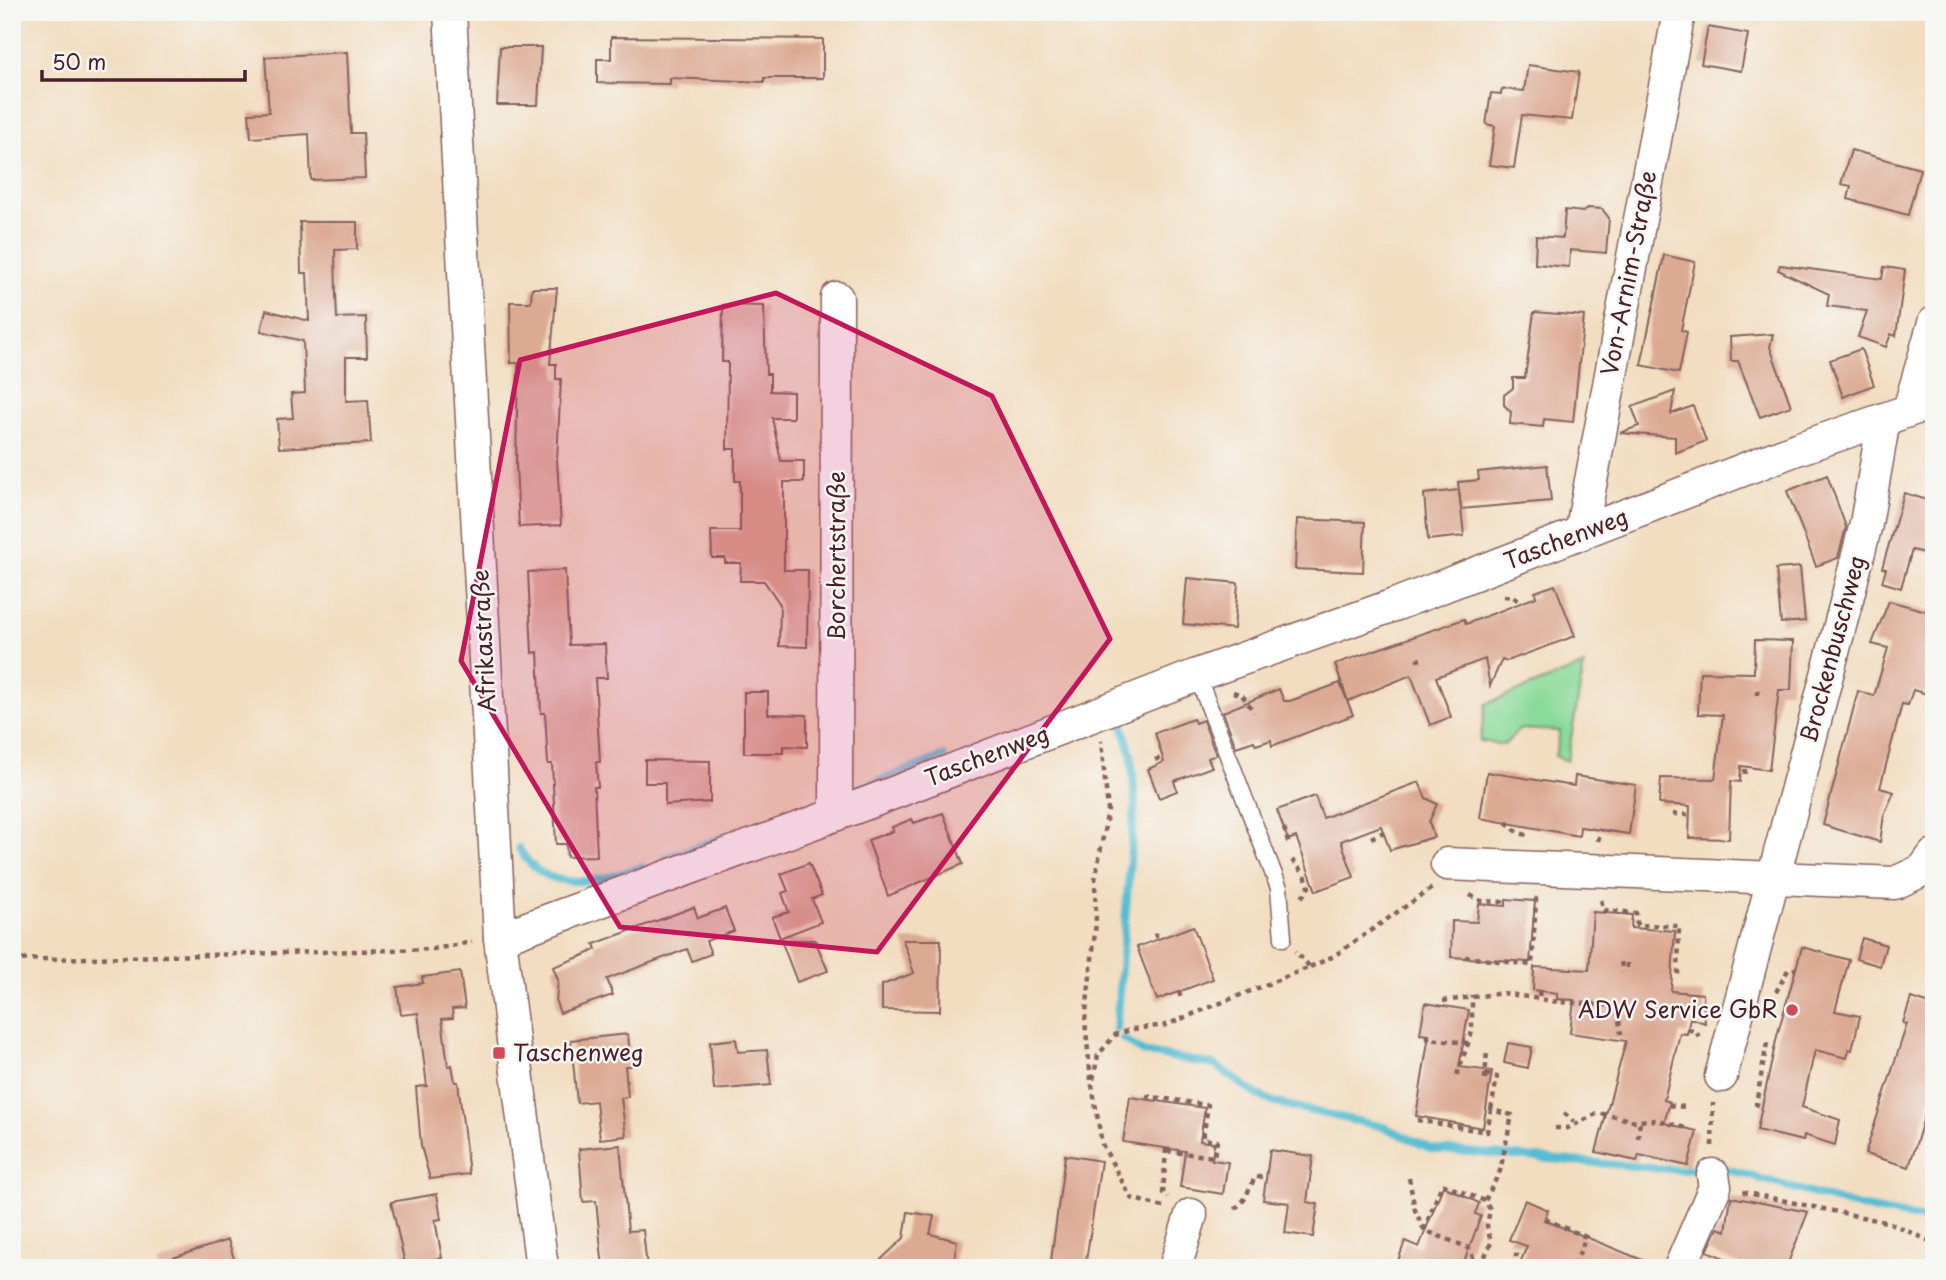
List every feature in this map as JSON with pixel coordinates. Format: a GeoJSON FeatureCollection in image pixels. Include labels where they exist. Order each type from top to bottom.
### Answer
{"type":"FeatureCollection","features":[{"type":"Feature","properties":{"kind":"street","name":"Afrikastraße"},"geometry":{"type":"LineString","coordinates":[[450,12],[500,937],[536,1266]]}},
{"type":"Feature","properties":{"kind":"street","name":"Von-Arnim-Straße"},"geometry":{"type":"LineString","coordinates":[[1581,534],[1679,12]]}},
{"type":"Feature","properties":{"kind":"street","name":"Borchertstraße"},"geometry":{"type":"LineString","coordinates":[[836,813],[837,298]]}},
{"type":"Feature","properties":{"kind":"street","name":"Brockenbuschweg"},"geometry":{"type":"LineString","coordinates":[[1721,1076],[1776,877],[1866,524],[1909,410],[1934,323]]}},
{"type":"Feature","properties":{"kind":"street","name":"Taschenweg"},"geometry":{"type":"LineString","coordinates":[[500,937],[1581,534],[1794,450],[1909,410]]}},
{"type":"Feature","properties":{"kind":"street"},"geometry":{"type":"LineString","coordinates":[[1447,864],[1895,883],[1923,870],[1934,855]]}},
{"type":"Feature","properties":{"kind":"street"},"geometry":{"type":"LineString","coordinates":[[1680,1268],[1713,1171]]}},
{"type":"Feature","properties":{"kind":"street"},"geometry":{"type":"LineString","coordinates":[[1175,1268],[1191,1215]]}},
{"type":"Feature","properties":{"kind":"lane"},"geometry":{"type":"LineString","coordinates":[[1197,675],[1279,888],[1283,938]]}},
{"type":"Feature","properties":{"kind":"path"},"geometry":{"type":"LineString","coordinates":[[1493,597],[1506,595],[1520,603]]}},
{"type":"Feature","properties":{"kind":"path"},"geometry":{"type":"LineString","coordinates":[[1226,690],[1242,695],[1254,712]]}},
{"type":"Feature","properties":{"kind":"path"},"geometry":{"type":"LineString","coordinates":[[1101,712],[1100,746],[1108,810],[1095,880],[1096,923],[1086,1021],[1092,1085],[1102,1144],[1131,1198],[1191,1215]]}},
{"type":"Feature","properties":{"kind":"path"},"geometry":{"type":"LineString","coordinates":[[1155,760],[1162,757]]}},
{"type":"Feature","properties":{"kind":"path"},"geometry":{"type":"LineString","coordinates":[[1745,766],[1745,774]]}},
{"type":"Feature","properties":{"kind":"path"},"geometry":{"type":"LineString","coordinates":[[1673,814],[1690,815]]}},
{"type":"Feature","properties":{"kind":"path"},"geometry":{"type":"LineString","coordinates":[[1506,822],[1519,833],[1538,837]]}},
{"type":"Feature","properties":{"kind":"path"},"geometry":{"type":"LineString","coordinates":[[1284,828],[1289,845]]}},
{"type":"Feature","properties":{"kind":"path"},"geometry":{"type":"LineString","coordinates":[[1371,838],[1384,832]]}},
{"type":"Feature","properties":{"kind":"path"},"geometry":{"type":"LineString","coordinates":[[1092,1085],[1098,1055],[1115,1035],[1133,1029],[1166,1025],[1334,956],[1438,884],[1447,864]]}},
{"type":"Feature","properties":{"kind":"path"},"geometry":{"type":"LineString","coordinates":[[1468,894],[1482,901],[1503,901]]}},
{"type":"Feature","properties":{"kind":"path"},"geometry":{"type":"LineString","coordinates":[[1465,957],[1532,965],[1536,899],[1526,898]]}},
{"type":"Feature","properties":{"kind":"path"},"geometry":{"type":"LineString","coordinates":[[1594,898],[1601,900],[1604,910],[1636,913],[1637,925],[1679,926],[1678,975]]}},
{"type":"Feature","properties":{"kind":"path"},"geometry":{"type":"LineString","coordinates":[[12,960],[433,948],[500,937]]}},
{"type":"Feature","properties":{"kind":"path"},"geometry":{"type":"LineString","coordinates":[[1283,938],[1310,967]]}},
{"type":"Feature","properties":{"kind":"path"},"geometry":{"type":"LineString","coordinates":[[1624,963],[1625,972]]}},
{"type":"Feature","properties":{"kind":"path"},"geometry":{"type":"LineString","coordinates":[[1774,996],[1783,975],[1788,970],[1796,969]]}},
{"type":"Feature","properties":{"kind":"path"},"geometry":{"type":"LineString","coordinates":[[1539,990],[1540,999]]}},
{"type":"Feature","properties":{"kind":"path"},"geometry":{"type":"LineString","coordinates":[[1443,1001],[1472,995],[1503,993],[1617,1006],[1621,1034]]}},
{"type":"Feature","properties":{"kind":"path"},"geometry":{"type":"LineString","coordinates":[[1457,1074],[1472,1032],[1469,1016],[1472,995]]}},
{"type":"Feature","properties":{"kind":"path"},"geometry":{"type":"LineString","coordinates":[[1688,1029],[1697,1032],[1703,1044]]}},
{"type":"Feature","properties":{"kind":"path"},"geometry":{"type":"LineString","coordinates":[[1428,1035],[1428,1039],[1468,1043]]}},
{"type":"Feature","properties":{"kind":"path"},"geometry":{"type":"LineString","coordinates":[[1759,1105],[1756,1104],[1767,1043]]}},
{"type":"Feature","properties":{"kind":"path"},"geometry":{"type":"LineString","coordinates":[[1417,1120],[1487,1132],[1497,1077],[1485,1076],[1487,1050]]}},
{"type":"Feature","properties":{"kind":"path"},"geometry":{"type":"LineString","coordinates":[[1721,1076],[1714,1086],[1713,1171],[1890,1223],[1934,1243]]}},
{"type":"Feature","properties":{"kind":"path"},"geometry":{"type":"LineString","coordinates":[[1146,1096],[1208,1105],[1203,1139],[1217,1141],[1214,1157],[1166,1150],[1163,1193],[1191,1215]]}},
{"type":"Feature","properties":{"kind":"path"},"geometry":{"type":"LineString","coordinates":[[1669,1105],[1684,1107]]}},
{"type":"Feature","properties":{"kind":"path"},"geometry":{"type":"LineString","coordinates":[[1485,1201],[1503,1159],[1512,1115],[1491,1110]]}},
{"type":"Feature","properties":{"kind":"path"},"geometry":{"type":"LineString","coordinates":[[1564,1113],[1574,1122]]}},
{"type":"Feature","properties":{"kind":"path"},"geometry":{"type":"LineString","coordinates":[[1556,1128],[1568,1128],[1574,1122],[1598,1113],[1640,1121],[1658,1120],[1689,1129]]}},
{"type":"Feature","properties":{"kind":"path"},"geometry":{"type":"LineString","coordinates":[[1639,1138],[1640,1121]]}},
{"type":"Feature","properties":{"kind":"path"},"geometry":{"type":"LineString","coordinates":[[1647,1121],[1653,1126]]}},
{"type":"Feature","properties":{"kind":"path"},"geometry":{"type":"LineString","coordinates":[[1235,1209],[1244,1200],[1255,1177],[1266,1177]]}},
{"type":"Feature","properties":{"kind":"path"},"geometry":{"type":"LineString","coordinates":[[1409,1178],[1415,1210],[1424,1230],[1469,1248],[1478,1264],[1492,1242],[1486,1226],[1490,1209],[1485,1201],[1441,1184],[1424,1230]]}},
{"type":"Feature","properties":{"kind":"path"},"geometry":{"type":"LineString","coordinates":[[1545,1219],[1586,1237],[1573,1268]]}},
{"type":"Feature","properties":{"kind":"path"},"geometry":{"type":"LineString","coordinates":[[1486,1226],[1493,1228]]}},
{"type":"Feature","properties":{"kind":"path"},"geometry":{"type":"LineString","coordinates":[[1514,1254],[1522,1257]]}},
{"type":"Feature","properties":{"kind":"highlighted area"},"geometry":{"type":"Polygon","coordinates":[[[776,293],[992,396],[1110,639],[877,952],[620,927],[461,661],[520,360],[776,293]]]}},
{"type":"Feature","properties":{"kind":"green space"},"geometry":{"type":"Polygon","coordinates":[[[1584,665],[1567,761],[1555,756],[1560,731],[1520,729],[1504,745],[1480,741],[1486,704],[1584,665]]]}},
{"type":"Feature","properties":{"kind":"building"},"geometry":{"type":"Polygon","coordinates":[[[1708,27],[1748,34],[1741,71],[1701,64],[1708,27]]]}},
{"type":"Feature","properties":{"kind":"building"},"geometry":{"type":"Polygon","coordinates":[[[611,37],[823,39],[823,78],[764,78],[764,82],[670,78],[670,84],[597,83],[597,59],[611,59],[611,37]]]}},
{"type":"Feature","properties":{"kind":"building"},"geometry":{"type":"Polygon","coordinates":[[[500,47],[541,47],[538,105],[497,105],[500,47]]]}},
{"type":"Feature","properties":{"kind":"building"},"geometry":{"type":"Polygon","coordinates":[[[347,52],[351,133],[363,133],[365,178],[311,180],[309,134],[251,138],[249,113],[269,112],[265,57],[347,52]]]}},
{"type":"Feature","properties":{"kind":"building"},"geometry":{"type":"Polygon","coordinates":[[[1528,65],[1579,72],[1572,120],[1522,115],[1514,168],[1489,165],[1495,126],[1486,124],[1491,93],[1501,94],[1502,89],[1524,91],[1528,65]]]}},
{"type":"Feature","properties":{"kind":"building"},"geometry":{"type":"Polygon","coordinates":[[[1851,150],[1920,169],[1908,215],[1848,199],[1851,186],[1841,184],[1851,150]]]}},
{"type":"Feature","properties":{"kind":"building"},"geometry":{"type":"Polygon","coordinates":[[[1588,208],[1602,209],[1609,218],[1606,253],[1570,250],[1569,267],[1535,264],[1536,236],[1563,238],[1565,210],[1583,212],[1588,208]]]}},
{"type":"Feature","properties":{"kind":"building"},"geometry":{"type":"Polygon","coordinates":[[[300,222],[357,222],[357,249],[335,250],[337,318],[366,317],[367,357],[346,357],[346,401],[368,400],[371,443],[279,448],[277,419],[293,418],[291,394],[305,393],[303,341],[261,331],[266,310],[309,321],[307,273],[301,273],[300,222]]]}},
{"type":"Feature","properties":{"kind":"building"},"geometry":{"type":"Polygon","coordinates":[[[1664,255],[1695,262],[1681,330],[1687,332],[1679,373],[1641,365],[1664,255]]]}},
{"type":"Feature","properties":{"kind":"building"},"geometry":{"type":"Polygon","coordinates":[[[1780,265],[1882,279],[1884,267],[1905,270],[1896,336],[1891,334],[1886,347],[1858,337],[1867,311],[1827,306],[1829,294],[1778,270],[1780,265]]]}},
{"type":"Feature","properties":{"kind":"building"},"geometry":{"type":"Polygon","coordinates":[[[532,288],[557,288],[550,364],[556,364],[556,379],[561,379],[557,460],[561,525],[519,527],[516,465],[518,363],[511,363],[510,302],[531,302],[532,288]]]}},
{"type":"Feature","properties":{"kind":"building"},"geometry":{"type":"Polygon","coordinates":[[[723,305],[764,306],[766,374],[770,374],[770,391],[793,392],[793,418],[772,418],[781,461],[804,461],[804,482],[784,482],[784,570],[808,570],[807,647],[779,646],[780,604],[764,581],[740,581],[741,563],[725,563],[725,558],[712,558],[711,531],[740,531],[740,481],[735,481],[735,449],[727,449],[728,362],[722,362],[723,305]]]}},
{"type":"Feature","properties":{"kind":"building"},"geometry":{"type":"Polygon","coordinates":[[[1534,312],[1584,316],[1573,422],[1544,419],[1543,427],[1510,424],[1511,412],[1504,405],[1504,395],[1513,388],[1513,378],[1525,378],[1534,312]]]}},
{"type":"Feature","properties":{"kind":"building"},"geometry":{"type":"Polygon","coordinates":[[[1773,334],[1770,347],[1791,406],[1760,417],[1738,361],[1731,361],[1730,337],[1773,334]]]}},
{"type":"Feature","properties":{"kind":"building"},"geometry":{"type":"Polygon","coordinates":[[[1861,349],[1874,385],[1843,397],[1830,360],[1861,349]]]}},
{"type":"Feature","properties":{"kind":"building"},"geometry":{"type":"Polygon","coordinates":[[[1675,391],[1671,414],[1693,406],[1706,441],[1675,453],[1675,437],[1620,433],[1639,426],[1632,407],[1675,391]]]}},
{"type":"Feature","properties":{"kind":"building"},"geometry":{"type":"Polygon","coordinates":[[[1547,465],[1551,501],[1461,509],[1458,482],[1479,480],[1478,472],[1547,465]]]}},
{"type":"Feature","properties":{"kind":"building"},"geometry":{"type":"Polygon","coordinates":[[[1827,475],[1846,527],[1838,558],[1816,566],[1787,491],[1827,475]]]}},
{"type":"Feature","properties":{"kind":"building"},"geometry":{"type":"Polygon","coordinates":[[[1459,490],[1464,536],[1428,540],[1424,494],[1459,490]]]}},
{"type":"Feature","properties":{"kind":"building"},"geometry":{"type":"Polygon","coordinates":[[[1904,493],[1934,502],[1934,538],[1929,554],[1912,550],[1901,588],[1882,582],[1886,569],[1882,568],[1904,493]]]}},
{"type":"Feature","properties":{"kind":"building"},"geometry":{"type":"Polygon","coordinates":[[[1297,519],[1365,522],[1363,572],[1295,569],[1297,519]]]}},
{"type":"Feature","properties":{"kind":"building"},"geometry":{"type":"Polygon","coordinates":[[[1800,567],[1805,621],[1781,623],[1776,569],[1800,567]]]}},
{"type":"Feature","properties":{"kind":"building"},"geometry":{"type":"Polygon","coordinates":[[[565,570],[569,645],[605,644],[607,678],[595,678],[600,762],[596,762],[598,787],[594,787],[597,856],[567,857],[566,844],[556,844],[552,764],[548,764],[545,713],[541,713],[538,652],[532,653],[528,572],[565,570]]]}},
{"type":"Feature","properties":{"kind":"building"},"geometry":{"type":"Polygon","coordinates":[[[1187,578],[1238,583],[1234,629],[1183,624],[1187,578]]]}},
{"type":"Feature","properties":{"kind":"building"},"geometry":{"type":"Polygon","coordinates":[[[1555,585],[1575,636],[1507,661],[1502,659],[1490,686],[1485,659],[1436,677],[1451,717],[1430,725],[1411,675],[1348,701],[1335,664],[1464,619],[1466,624],[1536,597],[1535,592],[1555,585]]]}},
{"type":"Feature","properties":{"kind":"building"},"geometry":{"type":"Polygon","coordinates":[[[1889,601],[1934,613],[1934,696],[1913,690],[1908,705],[1902,704],[1880,788],[1894,792],[1884,815],[1880,842],[1823,825],[1858,691],[1874,696],[1888,648],[1872,644],[1889,601]]]}},
{"type":"Feature","properties":{"kind":"building"},"geometry":{"type":"Polygon","coordinates":[[[1755,640],[1793,641],[1791,690],[1779,690],[1769,770],[1741,766],[1740,782],[1731,781],[1729,839],[1689,838],[1690,806],[1659,804],[1661,778],[1715,779],[1723,715],[1698,714],[1700,672],[1754,673],[1755,640]]]}},
{"type":"Feature","properties":{"kind":"building"},"geometry":{"type":"Polygon","coordinates":[[[1340,683],[1353,715],[1272,746],[1271,740],[1256,745],[1254,741],[1236,747],[1223,712],[1279,689],[1284,701],[1290,701],[1340,683]]]}},
{"type":"Feature","properties":{"kind":"building"},"geometry":{"type":"Polygon","coordinates":[[[744,692],[768,692],[768,714],[807,715],[807,747],[783,746],[783,753],[744,753],[744,692]]]}},
{"type":"Feature","properties":{"kind":"building"},"geometry":{"type":"Polygon","coordinates":[[[1193,719],[1195,723],[1203,720],[1216,755],[1208,758],[1212,767],[1174,781],[1177,791],[1159,798],[1148,769],[1164,762],[1155,733],[1193,719]]]}},
{"type":"Feature","properties":{"kind":"building"},"geometry":{"type":"Polygon","coordinates":[[[645,760],[710,761],[710,802],[665,805],[665,783],[645,783],[645,760]]]}},
{"type":"Feature","properties":{"kind":"building"},"geometry":{"type":"Polygon","coordinates":[[[1487,772],[1574,786],[1575,776],[1636,785],[1629,834],[1580,827],[1579,836],[1480,818],[1487,772]]]}},
{"type":"Feature","properties":{"kind":"building"},"geometry":{"type":"Polygon","coordinates":[[[1419,782],[1426,798],[1437,804],[1429,822],[1434,837],[1390,850],[1381,826],[1341,841],[1354,877],[1316,891],[1296,837],[1288,840],[1277,810],[1315,796],[1323,818],[1419,782]]]}},
{"type":"Feature","properties":{"kind":"building"},"geometry":{"type":"Polygon","coordinates":[[[943,813],[963,864],[888,896],[868,840],[893,831],[892,827],[912,819],[914,823],[943,813]]]}},
{"type":"Feature","properties":{"kind":"building"},"geometry":{"type":"Polygon","coordinates":[[[809,863],[822,895],[812,899],[821,922],[780,938],[772,917],[789,912],[782,893],[788,891],[781,874],[809,863]]]}},
{"type":"Feature","properties":{"kind":"building"},"geometry":{"type":"Polygon","coordinates":[[[1506,899],[1535,901],[1530,962],[1451,957],[1452,921],[1477,922],[1479,904],[1506,906],[1506,899]]]}},
{"type":"Feature","properties":{"kind":"building"},"geometry":{"type":"Polygon","coordinates":[[[694,907],[698,918],[725,908],[734,931],[706,941],[711,954],[692,961],[687,949],[607,979],[613,995],[560,1013],[556,1002],[558,980],[553,967],[596,949],[594,944],[694,907]]]}},
{"type":"Feature","properties":{"kind":"building"},"geometry":{"type":"Polygon","coordinates":[[[1593,912],[1632,915],[1631,928],[1675,931],[1671,991],[1703,994],[1705,1023],[1690,1018],[1687,1034],[1680,1033],[1664,1100],[1670,1102],[1664,1123],[1697,1131],[1688,1166],[1639,1155],[1637,1161],[1596,1152],[1626,1041],[1570,1033],[1574,1000],[1557,999],[1557,993],[1533,990],[1534,967],[1589,970],[1593,912]]]}},
{"type":"Feature","properties":{"kind":"building"},"geometry":{"type":"Polygon","coordinates":[[[1193,926],[1213,979],[1157,1000],[1137,947],[1193,926]]]}},
{"type":"Feature","properties":{"kind":"building"},"geometry":{"type":"Polygon","coordinates":[[[1862,938],[1886,945],[1880,966],[1856,959],[1862,938]]]}},
{"type":"Feature","properties":{"kind":"building"},"geometry":{"type":"Polygon","coordinates":[[[781,940],[815,940],[828,971],[797,982],[781,940]]]}},
{"type":"Feature","properties":{"kind":"building"},"geometry":{"type":"Polygon","coordinates":[[[903,940],[941,940],[940,1011],[882,1010],[882,985],[914,973],[903,940]]]}},
{"type":"Feature","properties":{"kind":"building"},"geometry":{"type":"Polygon","coordinates":[[[1802,947],[1849,960],[1835,1011],[1860,1016],[1852,1050],[1849,1049],[1847,1058],[1815,1050],[1802,1107],[1840,1120],[1835,1145],[1804,1135],[1803,1141],[1757,1130],[1777,1036],[1802,947]]]}},
{"type":"Feature","properties":{"kind":"building"},"geometry":{"type":"Polygon","coordinates":[[[460,972],[465,1008],[452,1009],[453,1018],[442,1019],[448,1066],[452,1065],[455,1082],[458,1082],[469,1174],[430,1179],[421,1146],[416,1087],[427,1086],[418,1013],[401,1015],[397,987],[423,983],[422,977],[460,972]]]}},
{"type":"Feature","properties":{"kind":"building"},"geometry":{"type":"Polygon","coordinates":[[[1911,998],[1934,1005],[1934,1085],[1909,1167],[1865,1154],[1907,1024],[1903,1023],[1911,998]]]}},
{"type":"Feature","properties":{"kind":"building"},"geometry":{"type":"Polygon","coordinates":[[[1425,1003],[1469,1010],[1459,1067],[1492,1071],[1483,1128],[1416,1116],[1429,1035],[1420,1034],[1425,1003]]]}},
{"type":"Feature","properties":{"kind":"building"},"geometry":{"type":"Polygon","coordinates":[[[628,1034],[631,1066],[625,1066],[628,1097],[621,1098],[626,1136],[600,1139],[596,1101],[577,1103],[571,1040],[628,1034]]]}},
{"type":"Feature","properties":{"kind":"building"},"geometry":{"type":"Polygon","coordinates":[[[736,1039],[738,1052],[767,1050],[771,1085],[714,1090],[710,1042],[736,1039]]]}},
{"type":"Feature","properties":{"kind":"building"},"geometry":{"type":"Polygon","coordinates":[[[1508,1043],[1532,1047],[1528,1068],[1504,1063],[1508,1043]]]}},
{"type":"Feature","properties":{"kind":"building"},"geometry":{"type":"Polygon","coordinates":[[[1130,1097],[1205,1108],[1200,1141],[1214,1143],[1212,1160],[1228,1162],[1223,1194],[1180,1187],[1185,1151],[1123,1142],[1130,1097]]]}},
{"type":"Feature","properties":{"kind":"building"},"geometry":{"type":"Polygon","coordinates":[[[620,1145],[628,1231],[643,1230],[647,1268],[603,1268],[596,1201],[583,1202],[579,1149],[620,1145]]]}},
{"type":"Feature","properties":{"kind":"building"},"geometry":{"type":"Polygon","coordinates":[[[1270,1150],[1313,1156],[1307,1202],[1318,1204],[1313,1237],[1285,1233],[1289,1203],[1263,1200],[1270,1150]]]}},
{"type":"Feature","properties":{"kind":"building"},"geometry":{"type":"Polygon","coordinates":[[[1065,1155],[1101,1161],[1085,1268],[1050,1268],[1065,1155]]]}},
{"type":"Feature","properties":{"kind":"building"},"geometry":{"type":"Polygon","coordinates":[[[1443,1186],[1479,1203],[1475,1214],[1481,1216],[1463,1265],[1468,1268],[1411,1268],[1398,1261],[1405,1241],[1419,1247],[1443,1186]]]}},
{"type":"Feature","properties":{"kind":"building"},"geometry":{"type":"Polygon","coordinates":[[[437,1194],[441,1219],[435,1220],[442,1258],[405,1264],[391,1202],[437,1194]]]}},
{"type":"Feature","properties":{"kind":"building"},"geometry":{"type":"Polygon","coordinates":[[[1731,1197],[1808,1212],[1786,1268],[1748,1268],[1707,1251],[1718,1228],[1726,1231],[1731,1197]]]}},
{"type":"Feature","properties":{"kind":"building"},"geometry":{"type":"Polygon","coordinates":[[[1525,1200],[1548,1210],[1544,1220],[1662,1268],[1518,1268],[1527,1246],[1509,1240],[1525,1200]]]}},
{"type":"Feature","properties":{"kind":"building"},"geometry":{"type":"Polygon","coordinates":[[[908,1212],[934,1216],[930,1234],[957,1241],[953,1268],[872,1268],[904,1238],[908,1212]]]}},
{"type":"Feature","properties":{"kind":"building"},"geometry":{"type":"Polygon","coordinates":[[[228,1240],[237,1268],[158,1268],[157,1263],[228,1240]]]}},
{"type":"Feature","properties":{"kind":"waterway"},"geometry":{"type":"LineString","coordinates":[[1116,1029],[1135,801],[1131,754],[1123,726]]}},
{"type":"Feature","properties":{"kind":"waterway"},"geometry":{"type":"LineString","coordinates":[[850,792],[944,756]]}},
{"type":"Feature","properties":{"kind":"waterway"},"geometry":{"type":"LineString","coordinates":[[666,858],[818,804]]}},
{"type":"Feature","properties":{"kind":"waterway"},"geometry":{"type":"LineString","coordinates":[[519,848],[543,874],[558,879],[591,880],[642,867]]}},
{"type":"Feature","properties":{"kind":"waterway"},"geometry":{"type":"LineString","coordinates":[[1123,1039],[1143,1052],[1215,1065],[1256,1094],[1276,1103],[1384,1127],[1432,1149],[1680,1170],[1720,1167],[1859,1207],[1934,1221]]}},
{"type":"Feature","properties":{"kind":"place","name":"ADW Service GbR"},"geometry":{"type":"Point","coordinates":[1792,1010]}},
{"type":"Feature","properties":{"kind":"place","name":"Taschenweg"},"geometry":{"type":"Point","coordinates":[499,1053]}}]}
